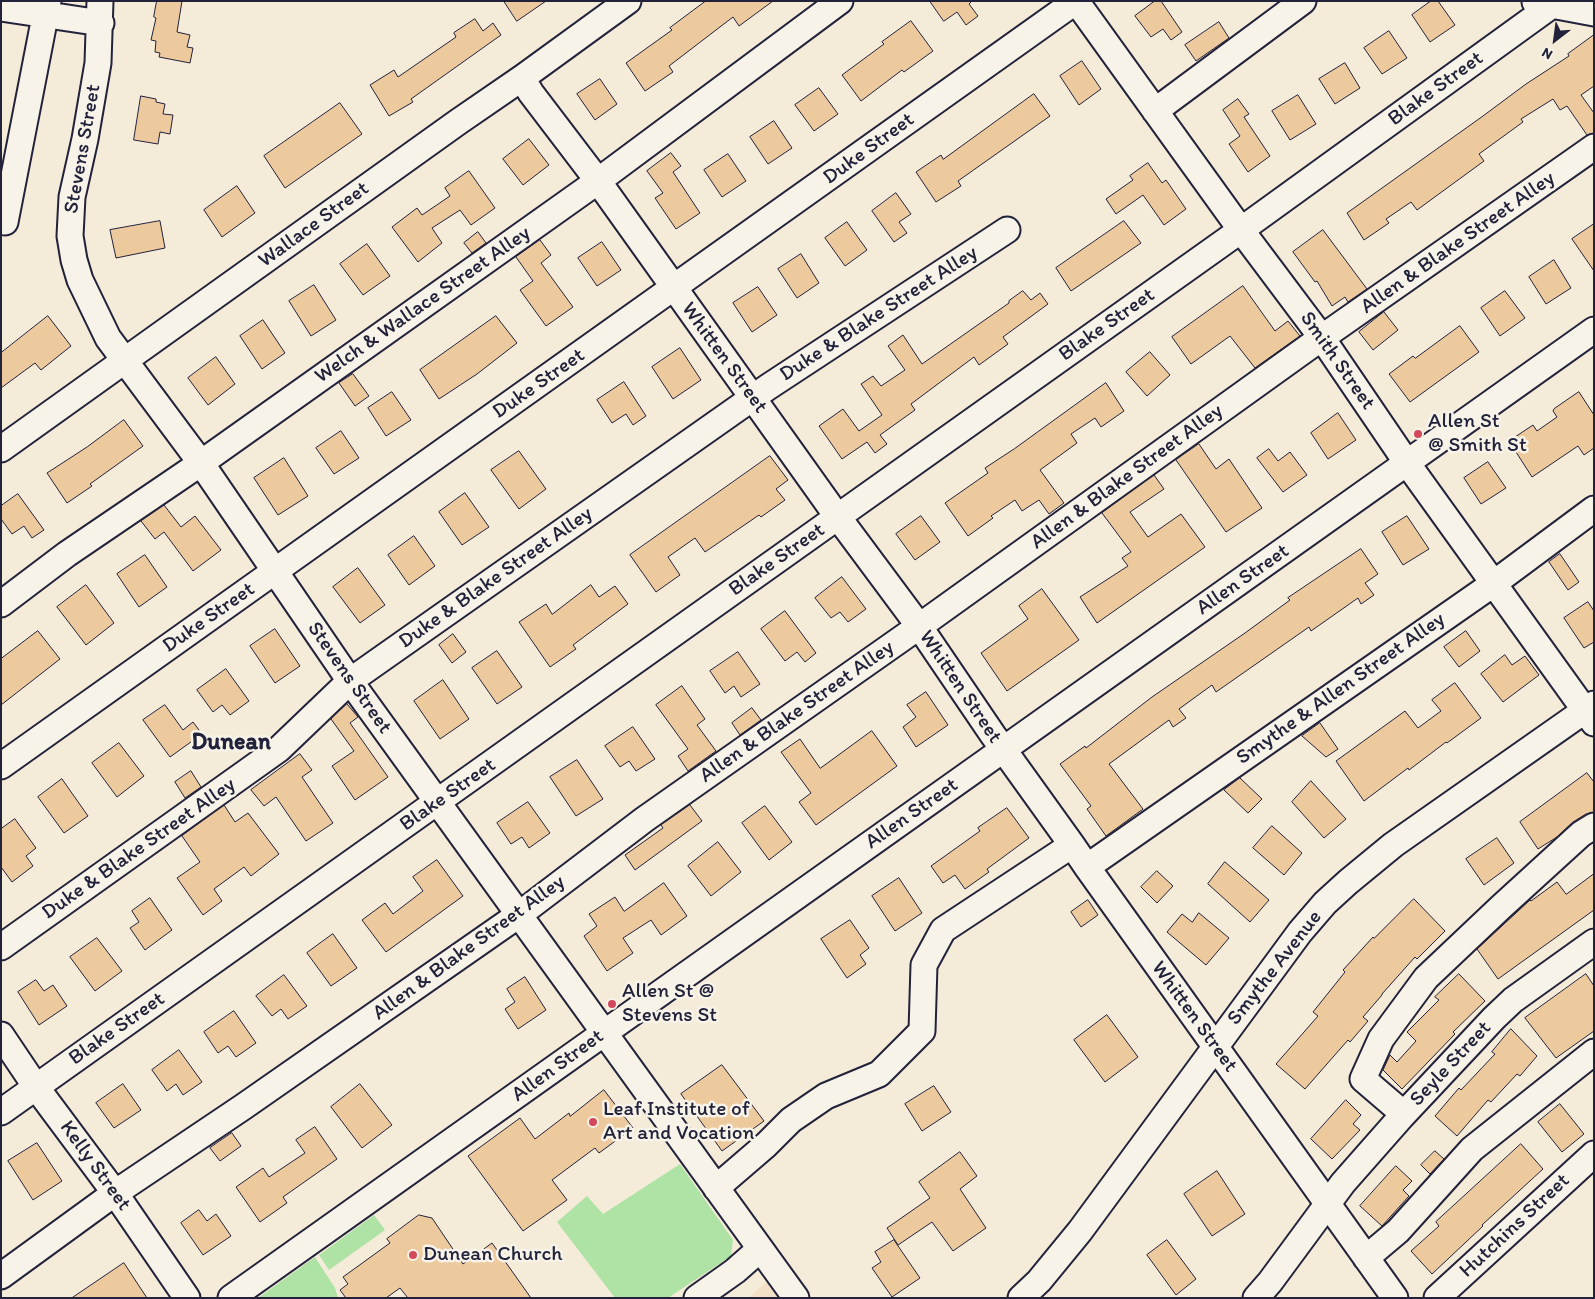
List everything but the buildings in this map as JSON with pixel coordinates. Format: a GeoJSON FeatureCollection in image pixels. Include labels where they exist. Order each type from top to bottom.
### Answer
{"type":"FeatureCollection","features":[{"type":"Feature","properties":{"kind":"street","name":"Wallace Street"},"geometry":{"type":"LineString","coordinates":[[1,449],[628,1]]}},
{"type":"Feature","properties":{"kind":"street","name":"Welch & Wallace Street Alley"},"geometry":{"type":"LineString","coordinates":[[1,604],[68,554],[201,463],[598,181],[840,1]]}},
{"type":"Feature","properties":{"kind":"street","name":"Smith Street"},"geometry":{"type":"LineString","coordinates":[[1076,1],[1241,230],[1322,338],[1407,463],[1493,584],[1591,712]]}},
{"type":"Feature","properties":{"kind":"street","name":"Duke Street"},"geometry":{"type":"LineString","coordinates":[[1,766],[1076,1]]}},
{"type":"Feature","properties":{"kind":"street"},"geometry":{"type":"LineString","coordinates":[[1155,111],[1303,1]]}},
{"type":"Feature","properties":{"kind":"street"},"geometry":{"type":"LineString","coordinates":[[1542,3],[1594,13]]}},
{"type":"Feature","properties":{"kind":"street","name":"Blake Street"},"geometry":{"type":"LineString","coordinates":[[1,1112],[1241,230],[1542,3]]}},
{"type":"Feature","properties":{"kind":"street"},"geometry":{"type":"LineString","coordinates":[[11,7],[101,12]]}},
{"type":"Feature","properties":{"kind":"street"},"geometry":{"type":"LineString","coordinates":[[1,221],[4,222],[47,9]]}},
{"type":"Feature","properties":{"kind":"street","name":"Stevens Street"},"geometry":{"type":"LineString","coordinates":[[101,12],[98,63],[72,197],[70,236],[80,280],[108,338],[201,463],[350,681],[796,1298]]}},
{"type":"Feature","properties":{"kind":"street","name":"Whitten Street"},"geometry":{"type":"LineString","coordinates":[[522,78],[531,93],[598,181],[838,517],[919,626],[1003,750],[1394,1298]]}},
{"type":"Feature","properties":{"kind":"street","name":"Allen & Blake Street Alley"},"geometry":{"type":"LineString","coordinates":[[1,1276],[115,1192],[243,1108],[520,914],[645,819],[1594,147]]}},
{"type":"Feature","properties":{"kind":"street","name":"Duke & Blake Street Alley"},"geometry":{"type":"LineString","coordinates":[[1,947],[279,749],[350,681],[753,398],[1007,230]]}},
{"type":"Feature","properties":{"kind":"street","name":"Allen Street"},"geometry":{"type":"LineString","coordinates":[[231,1298],[1594,330]]}},
{"type":"Feature","properties":{"kind":"street","name":"Smythe & Allen Street Alley"},"geometry":{"type":"LineString","coordinates":[[1087,867],[1493,584],[1594,509]]}},
{"type":"Feature","properties":{"kind":"street","name":"Smythe Avenue"},"geometry":{"type":"LineString","coordinates":[[1021,1298],[1039,1281],[1080,1231],[1300,932],[1326,904],[1348,882],[1393,845],[1591,712]]}},
{"type":"Feature","properties":{"kind":"street"},"geometry":{"type":"LineString","coordinates":[[1402,1116],[1398,1109],[1364,1079],[1381,1040],[1426,978],[1500,907],[1581,834],[1594,826]]}},
{"type":"Feature","properties":{"kind":"street"},"geometry":{"type":"LineString","coordinates":[[716,1188],[766,1145],[791,1120],[826,1096],[879,1074],[922,1032],[924,965],[943,930],[1072,845]]}},
{"type":"Feature","properties":{"kind":"street","name":"Seyle Street"},"geometry":{"type":"LineString","coordinates":[[1256,1298],[1270,1282],[1343,1183],[1402,1116],[1507,1006],[1594,942]]}},
{"type":"Feature","properties":{"kind":"street","name":"Kelly Street"},"geometry":{"type":"LineString","coordinates":[[1,1035],[36,1087],[115,1192],[187,1298]]}},
{"type":"Feature","properties":{"kind":"street"},"geometry":{"type":"LineString","coordinates":[[1366,1258],[1398,1231],[1472,1149],[1594,1052]]}},
{"type":"Feature","properties":{"kind":"street","name":"Hutchins Street"},"geometry":{"type":"LineString","coordinates":[[1437,1298],[1594,1154]]}},
{"type":"Feature","properties":{"kind":"street"},"geometry":{"type":"LineString","coordinates":[[697,1298],[735,1271],[760,1249]]}},
{"type":"Feature","properties":{"kind":"shaded area"},"geometry":{"type":"Polygon","coordinates":[[[772,1277],[786,1298],[748,1298],[772,1277]]]}},
{"type":"Feature","properties":{"kind":"green space"},"geometry":{"type":"Polygon","coordinates":[[[680,1164],[733,1240],[731,1256],[668,1298],[615,1298],[557,1222],[587,1196],[603,1214],[680,1164]]]}},
{"type":"Feature","properties":{"kind":"green space"},"geometry":{"type":"Polygon","coordinates":[[[374,1215],[385,1230],[329,1270],[319,1255],[374,1215]]]}},
{"type":"Feature","properties":{"kind":"green space"},"geometry":{"type":"Polygon","coordinates":[[[315,1257],[335,1288],[338,1298],[258,1298],[315,1257]]]}},
{"type":"Feature","properties":{"kind":"place","name":"Allen St @ Smith St"},"geometry":{"type":"Point","coordinates":[1418,434]}},
{"type":"Feature","properties":{"kind":"place","name":"Allen St @ Stevens St"},"geometry":{"type":"Point","coordinates":[612,1004]}},
{"type":"Feature","properties":{"kind":"place","name":"Leaf Institute of Art and Vocation"},"geometry":{"type":"Point","coordinates":[593,1122]}},
{"type":"Feature","properties":{"kind":"place","name":"Dunean Church"},"geometry":{"type":"Point","coordinates":[413,1255]}},
{"type":"Feature","properties":{"kind":"district","name":"Dunean"},"geometry":{"type":"Point","coordinates":[231,743]}}]}
